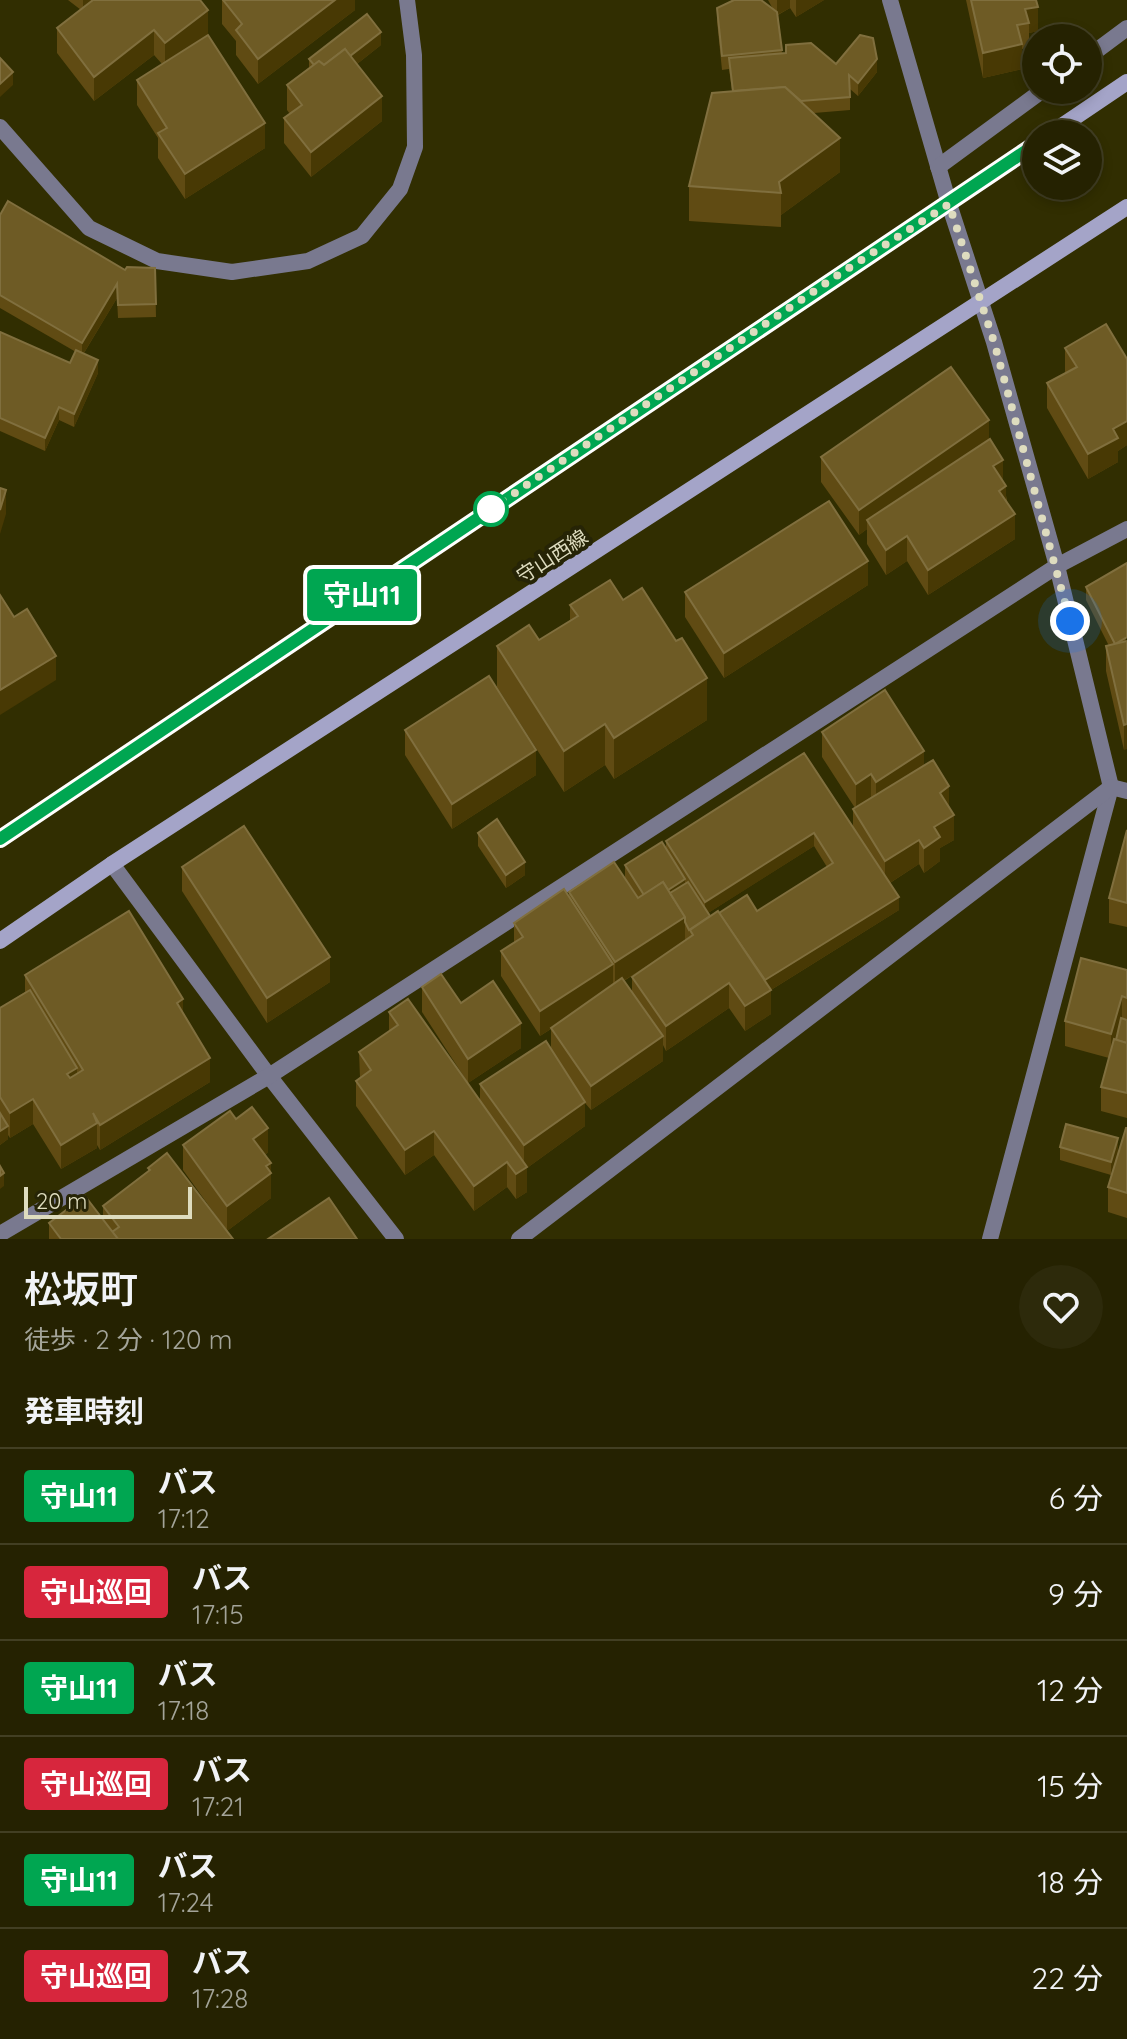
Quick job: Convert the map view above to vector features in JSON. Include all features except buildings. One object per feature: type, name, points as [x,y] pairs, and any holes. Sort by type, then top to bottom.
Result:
[{"type":"main road","points":[[1071,120],[1127,82]]},
{"type":"main road","points":[[0,839],[1022,154]]},
{"type":"main road","name":"守山西線","points":[[0,941],[112,864],[1127,207]]},
{"type":"street","points":[[0,127],[89,228],[157,261],[232,272],[308,261],[362,236],[400,189],[415,147],[414,55],[407,0]]},
{"type":"street","points":[[890,0],[949,204],[982,301],[1119,789],[990,1239]]},
{"type":"street","points":[[1102,47],[1127,28]]},
{"type":"street","points":[[938,167],[1024,104]]},
{"type":"street","points":[[0,1234],[269,1076],[1057,566],[1127,529]]},
{"type":"street","points":[[519,1239],[1119,789]]},
{"type":"street","points":[[112,864],[269,1076],[396,1239]]},
{"type":"bus line","name":"守山11","points":[[0,839],[1022,154]]},
{"type":"route","points":[[491,509],[844,271],[949,204],[994,342],[1070,621]]}]
